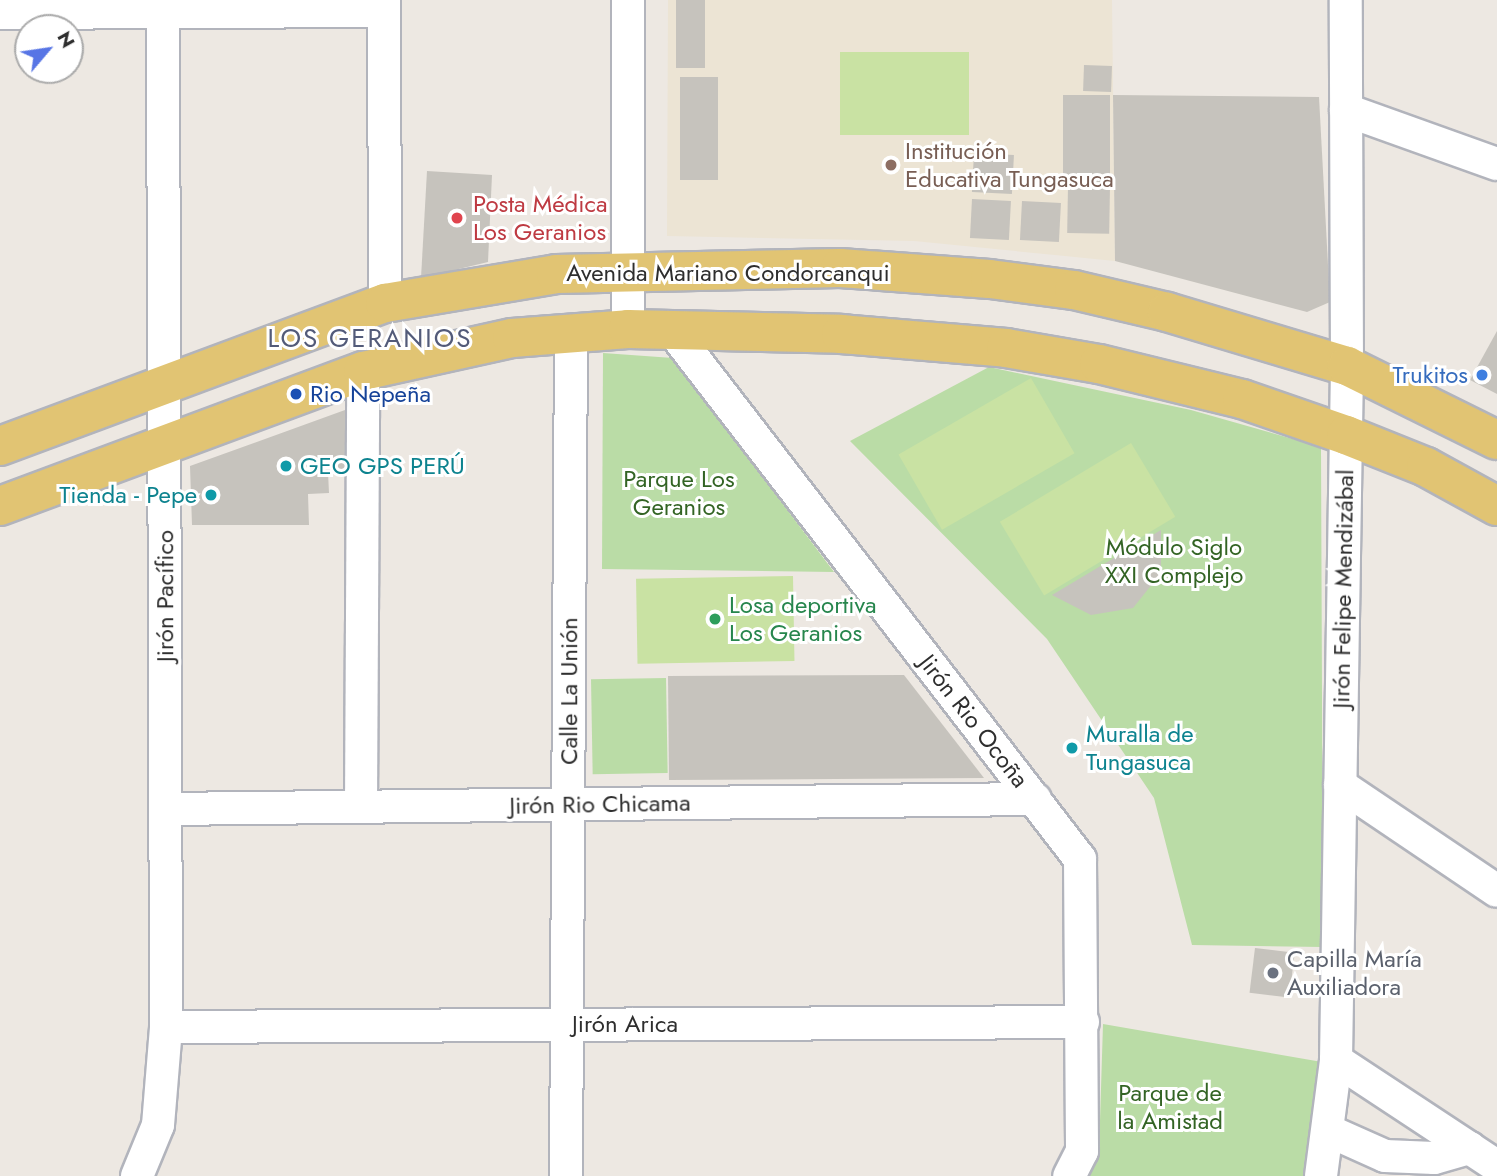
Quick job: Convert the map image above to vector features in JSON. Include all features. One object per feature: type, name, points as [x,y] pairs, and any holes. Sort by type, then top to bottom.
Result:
[{"type":"main road","name":"Avenida Mariano Condorcanqui","points":[[0,446],[385,303],[487,282],[628,269],[840,268],[1002,280],[1167,312],[1347,366],[1497,440]]},
{"type":"main road","points":[[0,506],[164,443],[363,372],[512,338],[628,330],[672,330],[841,334],[1006,348],[1099,364],[1242,399],[1346,435],[1426,467],[1497,506]]},
{"type":"street","points":[[628,0],[628,330]]},
{"type":"street","name":"Jirón Felipe Mendizábal","points":[[1321,1176],[1329,1131],[1336,1060],[1347,366],[1346,0]]},
{"type":"street","points":[[0,13],[163,12],[384,5],[385,303]]},
{"type":"street","name":"Jirón Pacífico","points":[[137,1176],[158,1125],[166,1027],[163,12]]},
{"type":"street","points":[[1346,110],[1497,164]]},
{"type":"street","name":"Jirón Rio Ocoña","points":[[672,330],[1080,859],[1082,1151],[1069,1176]]},
{"type":"street","name":"Calle La Unión","points":[[566,1176],[571,333]]},
{"type":"street","points":[[360,807],[363,372]]},
{"type":"street","points":[[1340,785],[1497,891]]},
{"type":"street","name":"Jirón Rio Chicama","points":[[166,809],[1034,799]]},
{"type":"street","name":"Jirón Arica","points":[[166,1027],[1083,1022]]},
{"type":"street","points":[[1336,1060],[1497,1166]]},
{"type":"street","points":[[1329,1131],[1385,1156],[1434,1158],[1470,1148]]},
{"type":"shaded area","name":"Institución Educativa Tungasuca","points":[[668,0],[1112,0],[1115,261],[914,241],[667,236]]},
{"type":"green space","points":[[840,52],[969,52],[969,135],[840,135]]},
{"type":"green space","name":"Parque Los Geranios","points":[[603,353],[673,358],[834,572],[602,569]]},
{"type":"green space","name":"Módulo Siglo XXI Complejo","points":[[989,367],[1191,410],[1321,447],[1323,947],[1192,945],[1154,798],[1047,639],[850,441]]},
{"type":"green space","points":[[1031,378],[1074,453],[942,530],[898,454]]},
{"type":"green space","points":[[1131,443],[1175,517],[1044,596],[1000,522]]},
{"type":"green space","name":"Losa deportiva Los Geranios","points":[[793,576],[794,661],[638,664],[636,579]]},
{"type":"green space","points":[[666,678],[668,773],[593,774],[591,679]]},
{"type":"green space","name":"Parque de la Amistad","points":[[1103,1024],[1322,1062],[1307,1149],[1312,1176],[1083,1176],[1099,1153]]},
{"type":"building","points":[[676,0],[705,0],[705,68],[676,68]]},
{"type":"building","points":[[1084,65],[1112,66],[1111,92],[1083,91]]},
{"type":"building","points":[[680,77],[718,77],[718,180],[680,180]]},
{"type":"building","points":[[1063,95],[1110,95],[1110,182],[1063,182]]},
{"type":"building","points":[[1113,95],[1319,97],[1330,302],[1307,312],[1115,261]]},
{"type":"building","points":[[974,153],[1014,155],[1012,194],[972,192]]},
{"type":"building","name":"Posta Médica Los Geranios","points":[[427,171],[492,175],[488,262],[421,278]]},
{"type":"building","points":[[1068,186],[1110,187],[1109,234],[1067,233]]},
{"type":"building","points":[[972,199],[1011,201],[1009,240],[970,238]]},
{"type":"building","points":[[1022,201],[1061,203],[1059,242],[1020,240]]},
{"type":"building","points":[[1497,331],[1497,394],[1470,380]]},
{"type":"building","points":[[345,410],[347,471],[328,472],[329,493],[308,494],[309,525],[192,525],[190,466]]},
{"type":"building","points":[[1161,530],[1161,573],[1133,608],[1091,615],[1052,595]]},
{"type":"building","points":[[904,675],[984,778],[669,780],[668,676]]},
{"type":"building","name":"Capilla María Auxiliadora","points":[[1255,948],[1295,953],[1289,998],[1250,993]]},
{"type":"place","name":"Institución Educativa Tungasuca","points":[[891,165]]},
{"type":"place","name":"Posta Médica Los Geranios","points":[[457,218]]},
{"type":"place","name":"Trukitos","points":[[1482,375]]},
{"type":"place","name":"Rio Nepeña","points":[[296,394]]},
{"type":"place","name":"GEO GPS PERÚ","points":[[286,466]]},
{"type":"place","name":"Tienda - Pepe","points":[[211,495]]},
{"type":"place","name":"Losa deportiva Los Geranios","points":[[715,619]]},
{"type":"place","name":"Muralla de Tungasuca","points":[[1072,748]]},
{"type":"place","name":"Capilla María Auxiliadora","points":[[1273,973]]},
{"type":"district","name":"LOS GERANIOS","points":[[370,339]]}]
